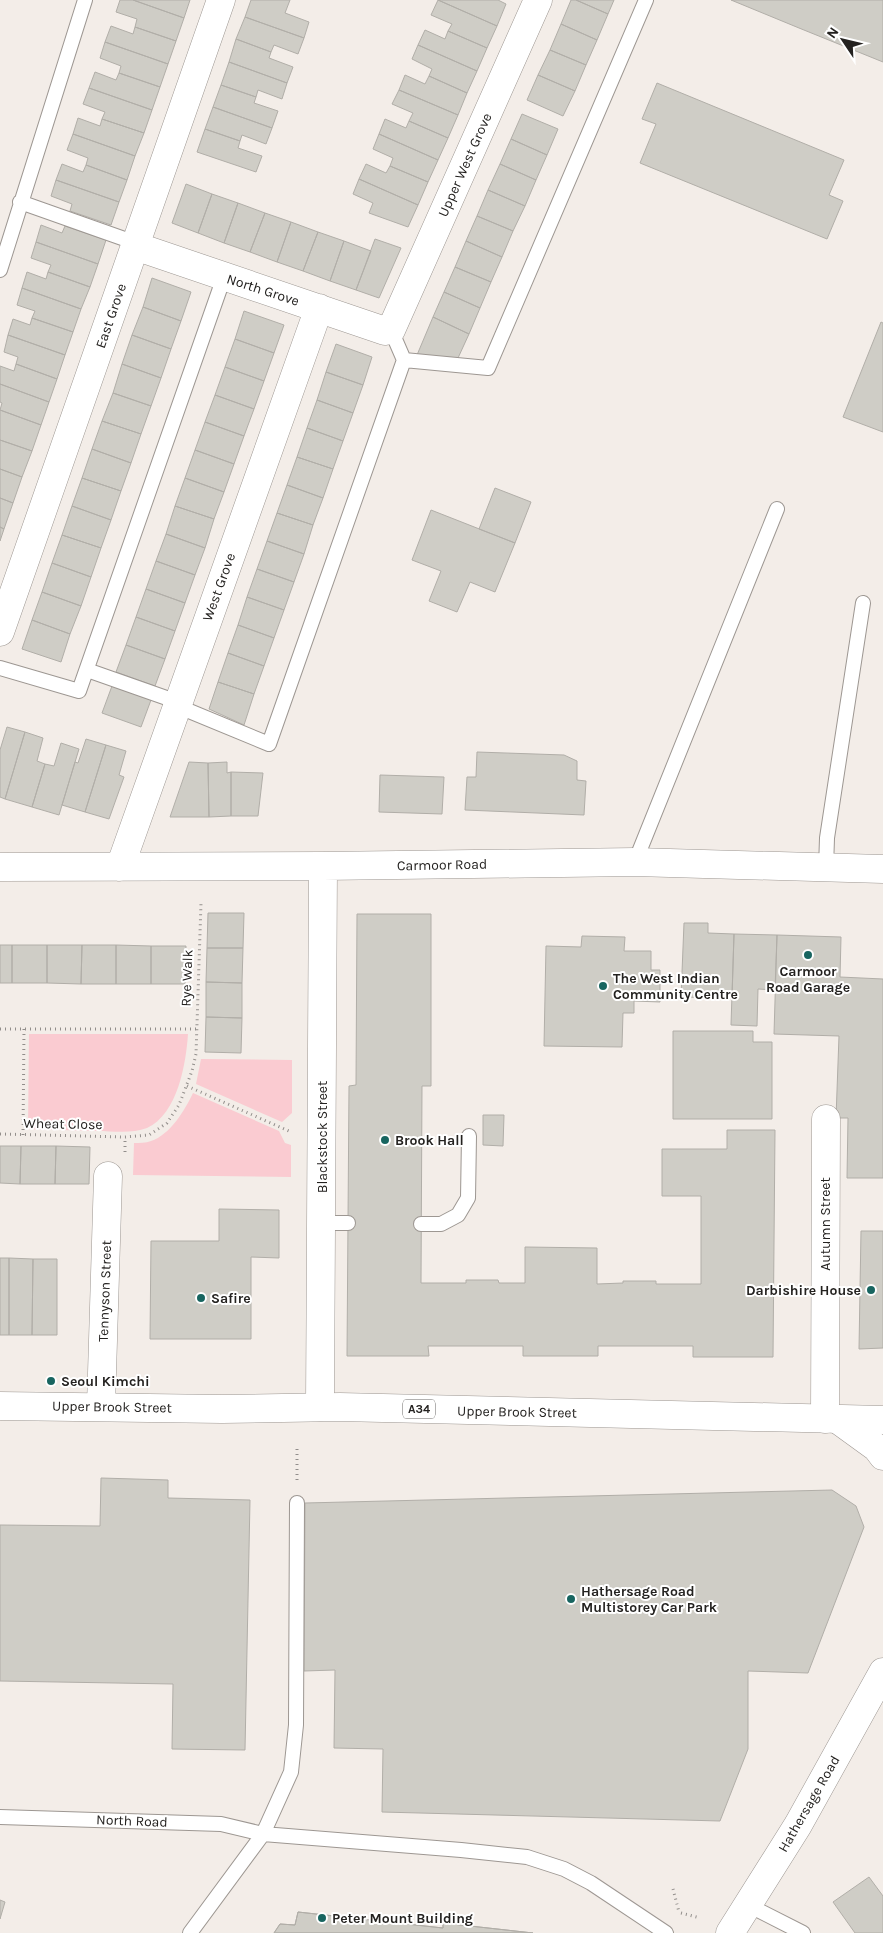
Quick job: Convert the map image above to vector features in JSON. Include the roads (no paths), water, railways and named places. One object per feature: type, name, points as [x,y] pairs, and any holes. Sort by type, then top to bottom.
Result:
[{"type":"main road","name":"East Grove","points":[[1,625],[222,0]]},
{"type":"main road","name":"Upper West Grove","points":[[392,330],[538,0]]},
{"type":"main road","name":"North Grove","points":[[136,244],[224,277],[385,331],[392,330]]},
{"type":"main road","name":"West Grove","points":[[120,867],[318,308]]},
{"type":"main road","name":"Carmoor Road","points":[[0,867],[323,866],[635,862],[883,869]]},
{"type":"main road","name":"Blackstock Street","points":[[320,1407],[323,866]]},
{"type":"main road","name":"Autumn Street","points":[[826,1119],[831,1419]]},
{"type":"main road","name":"Tennyson Street","points":[[102,1406],[108,1176]]},
{"type":"main road","name":"Upper Brook Street","points":[[0,1406],[222,1409],[320,1407],[883,1420]]},
{"type":"main road","points":[[831,1419],[877,1448],[883,1456]]},
{"type":"main road","name":"Hathersage Road","points":[[730,1933],[798,1825],[883,1672]]},
{"type":"lane","points":[[0,270],[85,0]]},
{"type":"lane","points":[[404,360],[488,368],[646,0]]},
{"type":"lane","points":[[20,202],[136,244]]},
{"type":"lane","points":[[0,668],[79,691],[224,277]]},
{"type":"lane","points":[[87,670],[178,704],[269,744],[404,360],[392,330]]},
{"type":"lane","points":[[635,862],[777,509]]},
{"type":"lane","points":[[826,868],[827,838],[863,603]]},
{"type":"lane","points":[[421,1224],[441,1224],[458,1215],[468,1198],[469,1136]]},
{"type":"lane","points":[[321,1223],[348,1223]]},
{"type":"lane","points":[[190,1933],[263,1834],[291,1772],[296,1725],[297,1503]]},
{"type":"lane","name":"North Road","points":[[0,1817],[221,1824],[263,1834],[527,1857],[564,1868],[666,1933]]},
{"type":"lane","points":[[748,1905],[803,1933]]},
{"type":"place","name":"Carmoor Road Garage","points":[[808,955]]},
{"type":"place","name":"The West Indian Community Centre","points":[[603,986]]},
{"type":"place","name":"Brook Hall","points":[[385,1140]]},
{"type":"place","name":"Darbishire House","points":[[871,1290]]},
{"type":"place","name":"Safire","points":[[201,1298]]},
{"type":"place","name":"Seoul Kimchi","points":[[51,1381]]},
{"type":"place","name":"Hathersage Road Multistorey Car Park","points":[[571,1599]]},
{"type":"place","name":"Peter Mount Building","points":[[322,1918]]}]
